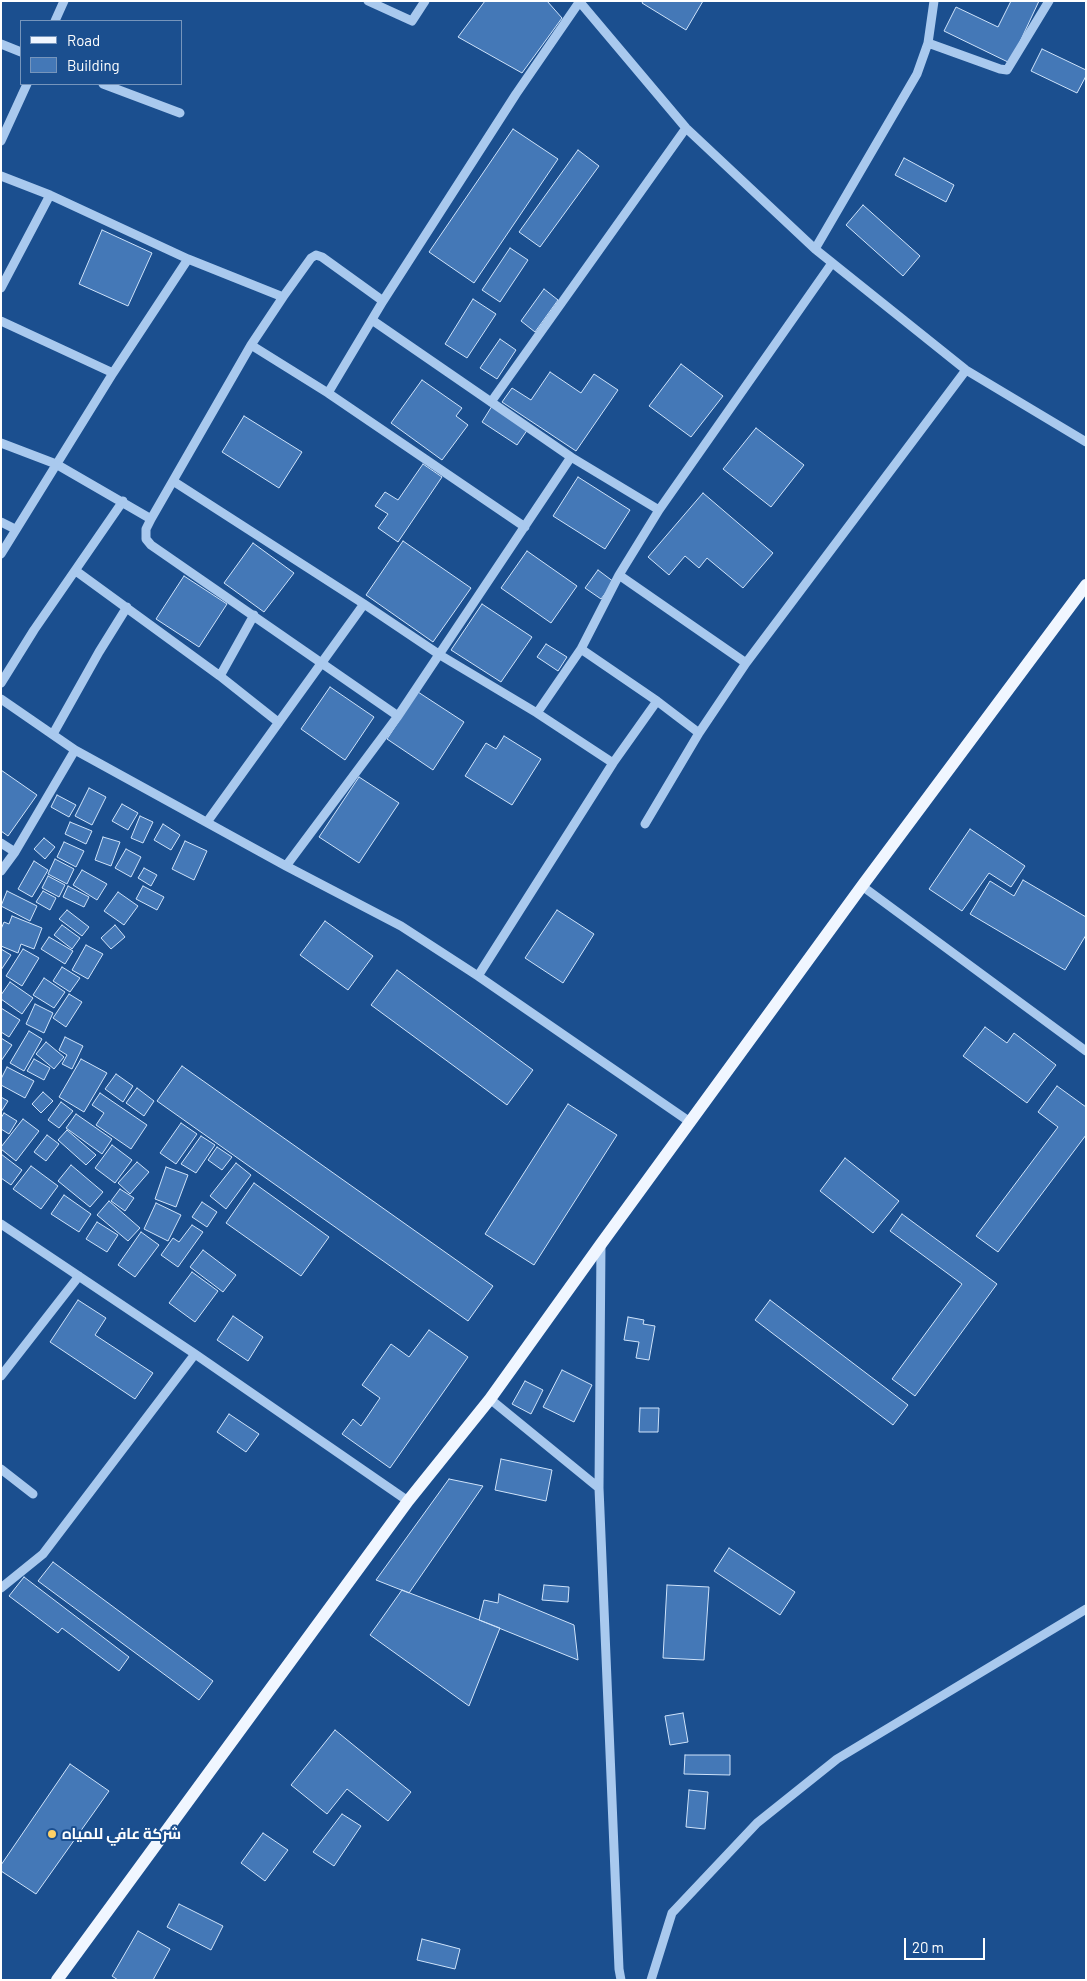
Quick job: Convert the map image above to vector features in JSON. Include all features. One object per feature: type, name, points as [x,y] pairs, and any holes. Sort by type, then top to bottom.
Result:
[{"type":"main road","points":[[57,1980],[408,1501],[490,1399],[862,886],[1086,584]]},
{"type":"street","points":[[55,20],[64,1]]},
{"type":"street","points":[[368,1],[412,22],[425,1]]},
{"type":"street","points":[[815,249],[917,74],[928,43],[934,1]]},
{"type":"street","points":[[928,43],[1007,70],[1049,1]]},
{"type":"street","points":[[328,393],[383,301],[516,94],[580,2],[686,128],[815,249],[966,370],[1086,442]]},
{"type":"street","points":[[1,44],[20,52]]},
{"type":"street","points":[[1,141],[27,85]]},
{"type":"street","points":[[106,85],[180,113]]},
{"type":"street","points":[[491,402],[686,128]]},
{"type":"street","points":[[1,176],[50,196],[188,259],[283,297]]},
{"type":"street","points":[[1,288],[50,196]]},
{"type":"street","points":[[383,301],[322,257],[316,255],[311,258],[251,345],[146,528],[146,539],[151,545],[398,716]]},
{"type":"street","points":[[1,554],[113,373],[188,259]]},
{"type":"street","points":[[537,713],[581,650],[619,575],[659,510],[832,263]]},
{"type":"street","points":[[372,320],[571,457],[659,510]]},
{"type":"street","points":[[1,322],[113,373]]},
{"type":"street","points":[[251,345],[328,393],[525,527]]},
{"type":"street","points":[[645,824],[699,733],[746,663],[966,370]]},
{"type":"street","points":[[1,443],[56,464],[123,501],[151,519]]},
{"type":"street","points":[[286,866],[398,716],[571,457]]},
{"type":"street","points":[[173,481],[440,654],[537,713],[613,763]]},
{"type":"street","points":[[1,683],[34,630],[123,501]]},
{"type":"street","points":[[1,522],[16,529]]},
{"type":"street","points":[[76,571],[220,676],[278,722]]},
{"type":"street","points":[[619,575],[746,663]]},
{"type":"street","points":[[207,822],[364,604]]},
{"type":"street","points":[[53,734],[99,652],[127,607]]},
{"type":"street","points":[[220,676],[254,615]]},
{"type":"street","points":[[581,650],[657,701],[699,733]]},
{"type":"street","points":[[1,699],[75,750],[286,866],[401,926],[478,976],[690,1122]]},
{"type":"street","points":[[478,976],[613,763],[657,701]]},
{"type":"street","points":[[1,872],[15,852],[75,750]]},
{"type":"street","points":[[1,844],[15,852]]},
{"type":"street","points":[[862,886],[1086,1051]]},
{"type":"street","points":[[1,1224],[195,1354],[408,1501]]},
{"type":"street","points":[[601,1244],[599,1488],[618,1950],[621,1980]]},
{"type":"street","points":[[1,1376],[79,1276]]},
{"type":"street","points":[[1,1588],[43,1554],[195,1354]]},
{"type":"street","points":[[490,1399],[599,1488]]},
{"type":"street","points":[[1,1469],[32,1494]]},
{"type":"street","points":[[651,1980],[672,1913],[757,1823],[837,1759],[1086,1609]]},
{"type":"building","points":[[485,1],[547,1],[562,18],[522,73],[458,37]]},
{"type":"building","points":[[643,1],[703,1],[686,30],[642,3]]},
{"type":"building","points":[[1011,1],[1039,1],[1010,63],[944,31],[956,7],[998,27]]},
{"type":"building","points":[[1042,49],[1086,70],[1086,76],[1077,93],[1031,71]]},
{"type":"building","points":[[513,129],[558,159],[474,283],[429,252]]},
{"type":"building","points":[[578,150],[599,166],[540,247],[519,232]]},
{"type":"building","points":[[904,158],[954,185],[946,202],[895,175]]},
{"type":"building","points":[[863,205],[920,256],[903,276],[846,225]]},
{"type":"building","points":[[102,230],[152,253],[128,306],[79,284]]},
{"type":"building","points":[[510,248],[528,260],[500,302],[482,290]]},
{"type":"building","points":[[544,289],[558,300],[535,332],[521,321]]},
{"type":"building","points":[[473,299],[496,314],[467,358],[445,344]]},
{"type":"building","points":[[500,339],[516,350],[497,379],[480,368]]},
{"type":"building","points":[[681,364],[723,396],[691,437],[649,406]]},
{"type":"building","points":[[550,372],[581,393],[594,374],[618,390],[576,451],[502,402],[512,388],[531,400]]},
{"type":"building","points":[[422,380],[462,408],[456,416],[468,425],[442,460],[391,423]]},
{"type":"building","points":[[492,406],[528,429],[517,445],[482,422]]},
{"type":"building","points":[[244,416],[302,452],[279,488],[222,452]]},
{"type":"building","points":[[756,428],[804,465],[771,507],[723,469]]},
{"type":"building","points":[[423,464],[442,477],[398,542],[378,528],[388,514],[375,506],[385,492],[398,500]]},
{"type":"building","points":[[578,477],[630,510],[605,549],[553,516]]},
{"type":"building","points":[[703,493],[773,553],[743,588],[707,558],[699,568],[685,556],[669,575],[648,557]]},
{"type":"building","points":[[403,541],[471,588],[433,642],[366,595]]},
{"type":"building","points":[[253,543],[294,573],[264,612],[224,583]]},
{"type":"building","points":[[527,551],[577,586],[551,623],[501,588]]},
{"type":"building","points":[[598,570],[614,582],[601,599],[585,588]]},
{"type":"building","points":[[184,576],[227,604],[199,647],[156,619]]},
{"type":"building","points":[[482,604],[532,637],[501,682],[451,650]]},
{"type":"building","points":[[546,644],[567,657],[558,671],[537,657]]},
{"type":"building","points":[[330,687],[374,717],[345,760],[301,729]]},
{"type":"building","points":[[418,692],[464,722],[433,770],[387,739]]},
{"type":"building","points":[[504,736],[541,759],[512,805],[465,776],[486,743],[496,749]]},
{"type":"building","points":[[1,770],[37,795],[8,836],[1,831]]},
{"type":"building","points":[[359,777],[399,803],[359,863],[319,837]]},
{"type":"building","points":[[89,788],[106,797],[92,825],[75,816]]},
{"type":"building","points":[[57,795],[76,805],[69,817],[51,807]]},
{"type":"building","points":[[122,804],[138,813],[128,830],[112,821]]},
{"type":"building","points":[[140,816],[153,822],[143,843],[131,838]]},
{"type":"building","points":[[70,822],[92,831],[86,844],[65,834]]},
{"type":"building","points":[[163,824],[180,835],[171,850],[154,840]]},
{"type":"building","points":[[970,829],[1025,866],[1011,887],[989,873],[962,911],[929,889]]},
{"type":"building","points":[[103,837],[120,842],[111,866],[95,860]]},
{"type":"building","points":[[44,838],[55,847],[45,859],[34,849]]},
{"type":"building","points":[[185,841],[207,851],[194,880],[172,869]]},
{"type":"building","points":[[64,842],[84,851],[76,867],[57,857]]},
{"type":"building","points":[[126,849],[141,857],[131,877],[115,868]]},
{"type":"building","points":[[55,859],[74,869],[67,884],[48,874]]},
{"type":"building","points":[[34,861],[48,870],[32,897],[18,889]]},
{"type":"building","points":[[144,868],[157,875],[151,886],[138,878]]},
{"type":"building","points":[[82,870],[107,884],[97,900],[73,885]]},
{"type":"building","points":[[48,876],[65,885],[59,897],[42,888]]},
{"type":"building","points":[[1023,880],[1086,917],[1086,935],[1065,970],[970,914],[990,881],[1014,896]]},
{"type":"building","points":[[68,886],[89,897],[84,907],[63,897]]},
{"type":"building","points":[[143,886],[164,897],[157,910],[136,899]]},
{"type":"building","points":[[7,891],[37,906],[30,921],[1,906]]},
{"type":"building","points":[[43,891],[56,898],[50,910],[36,902]]},
{"type":"building","points":[[118,892],[138,906],[124,925],[104,911]]},
{"type":"building","points":[[67,910],[89,927],[82,936],[59,919]]},
{"type":"building","points":[[557,910],[594,934],[563,983],[525,958]]},
{"type":"building","points":[[12,916],[42,928],[34,949],[21,944],[18,953],[1,946],[1,929],[4,922],[9,924]]},
{"type":"building","points":[[325,921],[373,956],[348,990],[300,955]]},
{"type":"building","points":[[62,925],[80,938],[72,949],[54,935]]},
{"type":"building","points":[[115,925],[125,937],[111,949],[101,938]]},
{"type":"building","points":[[49,937],[73,951],[65,964],[41,949]]},
{"type":"building","points":[[86,945],[103,954],[88,979],[72,970]]},
{"type":"building","points":[[1,949],[11,955],[1,970]]},
{"type":"building","points":[[23,949],[39,958],[22,986],[6,976]]},
{"type":"building","points":[[62,967],[80,978],[70,992],[53,981]]},
{"type":"building","points":[[397,970],[533,1070],[507,1105],[371,1005]]},
{"type":"building","points":[[44,978],[65,992],[54,1008],[33,995]]},
{"type":"building","points":[[10,982],[33,998],[22,1014],[1,999],[1,995]]},
{"type":"building","points":[[69,994],[82,1002],[66,1027],[53,1018]]},
{"type":"building","points":[[35,1004],[53,1013],[44,1033],[26,1024]]},
{"type":"building","points":[[1,1008],[20,1020],[9,1037],[1,1032]]},
{"type":"building","points":[[985,1027],[1007,1043],[1014,1033],[1056,1065],[1027,1103],[963,1056]]},
{"type":"building","points":[[29,1031],[42,1039],[24,1071],[10,1063]]},
{"type":"building","points":[[65,1037],[83,1046],[72,1069],[62,1064],[67,1055],[59,1050]]},
{"type":"building","points":[[1,1038],[12,1045],[1,1061]]},
{"type":"building","points":[[46,1042],[64,1057],[54,1069],[36,1054]]},
{"type":"building","points":[[34,1059],[50,1068],[44,1080],[27,1071]]},
{"type":"building","points":[[81,1059],[107,1073],[84,1112],[59,1097]]},
{"type":"building","points":[[182,1066],[493,1286],[468,1321],[157,1101]]},
{"type":"building","points":[[7,1067],[34,1081],[25,1098],[1,1085],[1,1079]]},
{"type":"building","points":[[116,1074],[133,1086],[123,1102],[105,1089]]},
{"type":"building","points":[[1057,1086],[1086,1107],[1086,1135],[998,1252],[976,1236],[1058,1127],[1038,1112]]},
{"type":"building","points":[[137,1088],[154,1101],[144,1116],[126,1103]]},
{"type":"building","points":[[43,1092],[53,1101],[41,1113],[32,1104]]},
{"type":"building","points":[[100,1093],[147,1125],[131,1149],[96,1125],[104,1113],[92,1105]]},
{"type":"building","points":[[1,1097],[8,1101],[1,1112]]},
{"type":"building","points":[[61,1102],[73,1111],[59,1128],[48,1120]]},
{"type":"building","points":[[568,1104],[617,1135],[534,1265],[485,1234]]},
{"type":"building","points":[[4,1113],[17,1121],[9,1134],[1,1129],[1,1118]]},
{"type":"building","points":[[76,1114],[112,1139],[102,1154],[66,1128]]},
{"type":"building","points":[[23,1119],[39,1131],[16,1161],[1,1147]]},
{"type":"building","points":[[181,1123],[197,1134],[176,1164],[160,1153]]},
{"type":"building","points":[[67,1130],[96,1155],[86,1165],[58,1140]]},
{"type":"building","points":[[47,1135],[59,1144],[46,1161],[34,1152]]},
{"type":"building","points":[[201,1136],[215,1145],[196,1173],[181,1164]]},
{"type":"building","points":[[112,1145],[132,1160],[115,1183],[95,1168]]},
{"type":"building","points":[[217,1147],[232,1157],[222,1170],[208,1160]]},
{"type":"building","points":[[1,1154],[22,1170],[11,1185],[1,1178]]},
{"type":"building","points":[[845,1158],[899,1201],[873,1233],[820,1191]]},
{"type":"building","points":[[137,1162],[149,1172],[130,1194],[118,1183]]},
{"type":"building","points":[[236,1163],[251,1175],[226,1209],[210,1196]]},
{"type":"building","points":[[71,1165],[103,1192],[90,1207],[58,1181]]},
{"type":"building","points":[[31,1166],[58,1186],[41,1209],[13,1189]]},
{"type":"building","points":[[166,1167],[188,1175],[176,1207],[155,1199]]},
{"type":"building","points":[[254,1183],[329,1237],[301,1276],[226,1223]]},
{"type":"building","points":[[120,1189],[134,1198],[125,1211],[111,1201]]},
{"type":"building","points":[[64,1195],[91,1214],[79,1232],[51,1214]]},
{"type":"building","points":[[109,1201],[140,1228],[128,1241],[97,1215]]},
{"type":"building","points":[[202,1202],[217,1212],[207,1227],[192,1217]]},
{"type":"building","points":[[156,1203],[181,1215],[168,1241],[144,1229]]},
{"type":"building","points":[[902,1214],[997,1284],[915,1396],[892,1379],[962,1284],[890,1231]]},
{"type":"building","points":[[97,1222],[118,1235],[107,1252],[86,1239]]},
{"type":"building","points":[[192,1225],[203,1232],[178,1267],[161,1255],[173,1238],[179,1242]]},
{"type":"building","points":[[141,1232],[159,1245],[135,1277],[118,1265]]},
{"type":"building","points":[[203,1250],[236,1275],[223,1292],[190,1267]]},
{"type":"building","points":[[192,1272],[218,1291],[195,1322],[169,1303]]},
{"type":"building","points":[[78,1300],[106,1318],[95,1335],[153,1373],[135,1399],[50,1342]]},
{"type":"building","points":[[770,1300],[908,1405],[893,1425],[755,1320]]},
{"type":"building","points":[[233,1316],[263,1337],[248,1361],[217,1340]]},
{"type":"building","points":[[628,1317],[644,1320],[643,1324],[655,1326],[649,1360],[636,1358],[639,1342],[624,1340]]},
{"type":"building","points":[[429,1330],[468,1357],[390,1468],[342,1434],[353,1419],[361,1426],[380,1398],[362,1385],[391,1344],[409,1357]]},
{"type":"building","points":[[562,1370],[592,1385],[574,1422],[543,1407]]},
{"type":"building","points":[[525,1381],[543,1390],[531,1414],[512,1404]]},
{"type":"building","points":[[640,1408],[659,1408],[658,1432],[639,1432]]},
{"type":"building","points":[[229,1414],[259,1434],[246,1452],[217,1432]]},
{"type":"building","points":[[501,1459],[552,1470],[546,1501],[495,1490]]},
{"type":"building","points":[[449,1479],[483,1486],[409,1593],[376,1580]]},
{"type":"building","points":[[729,1548],[795,1592],[780,1615],[714,1571]]},
{"type":"building","points":[[53,1562],[213,1681],[199,1700],[38,1581]]},
{"type":"building","points":[[24,1577],[129,1657],[119,1671],[62,1628],[58,1633],[9,1596]]},
{"type":"building","points":[[544,1585],[569,1587],[568,1602],[542,1600]]},
{"type":"building","points":[[667,1585],[709,1587],[704,1660],[663,1658]]},
{"type":"building","points":[[402,1590],[500,1628],[469,1706],[370,1635]]},
{"type":"building","points":[[499,1594],[574,1625],[578,1660],[479,1620],[484,1600],[498,1603]]},
{"type":"building","points":[[683,1713],[688,1742],[670,1745],[665,1716]]},
{"type":"building","points":[[335,1730],[411,1792],[388,1821],[347,1789],[327,1814],[291,1785]]},
{"type":"building","points":[[685,1755],[730,1755],[730,1775],[684,1774]]},
{"type":"building","points":[[70,1764],[109,1791],[36,1894],[1,1871],[1,1865]]},
{"type":"building","points":[[689,1790],[708,1792],[705,1829],[686,1827]]},
{"type":"building","points":[[342,1814],[361,1826],[334,1866],[313,1852]]},
{"type":"building","points":[[263,1833],[288,1850],[265,1881],[241,1863]]},
{"type":"building","points":[[179,1904],[223,1926],[211,1950],[167,1927]]},
{"type":"building","points":[[138,1931],[170,1949],[153,1980],[118,1980],[112,1976]]},
{"type":"building","points":[[422,1939],[460,1949],[455,1969],[417,1960]]},
{"type":"place","name":"شركة عافي للمياه","points":[[52,1834]]}]
